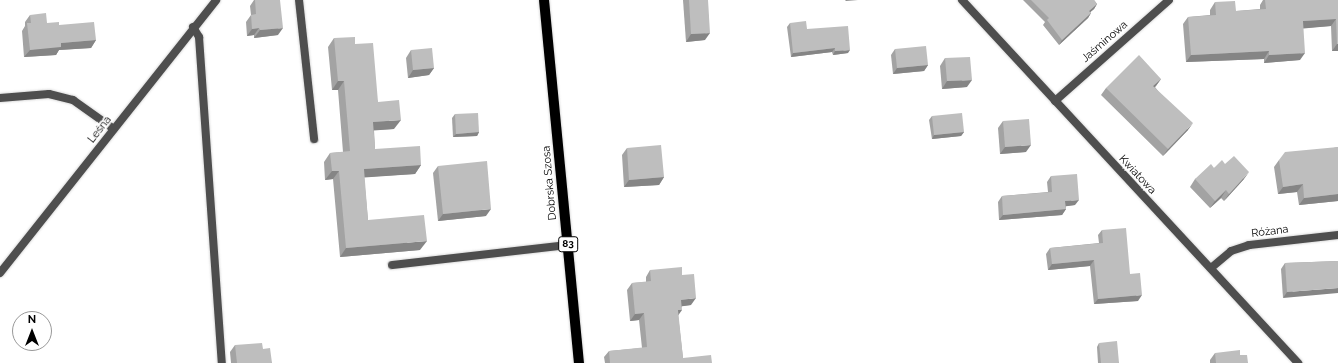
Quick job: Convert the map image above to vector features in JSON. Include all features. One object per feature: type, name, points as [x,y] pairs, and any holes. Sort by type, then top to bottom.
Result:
[{"type":"main road","name":"Dobrska Szosa","points":[[544,0],[579,363]]},
{"type":"street","name":"Leśna","points":[[0,273],[193,27],[216,0]]},
{"type":"street","points":[[299,0],[314,139]]},
{"type":"street","name":"Kwiatowa","points":[[962,0],[1298,363]]},
{"type":"street","name":"Jaśminowa","points":[[1054,101],[1169,0]]},
{"type":"street","points":[[193,27],[199,37],[222,363]]},
{"type":"street","points":[[0,98],[49,94],[74,100],[114,129]]},
{"type":"street","name":"Różana","points":[[1211,268],[1231,251],[1249,245],[1338,235]]},
{"type":"street","points":[[392,265],[568,245]]},
{"type":"building","points":[[255,0],[280,0],[283,28],[260,30],[259,28],[252,29],[251,15],[256,14]]},
{"type":"building","points":[[689,0],[708,0],[710,33],[691,34]]},
{"type":"building","points":[[1031,0],[1094,0],[1097,4],[1089,11],[1091,13],[1062,40],[1047,20],[1049,18]]},
{"type":"building","points":[[1265,0],[1338,0],[1338,44],[1336,19],[1303,21],[1305,53],[1269,55],[1269,51],[1191,55],[1188,17],[1216,15],[1215,2],[1235,1],[1236,11],[1266,9]]},
{"type":"building","points":[[46,13],[47,23],[59,22],[59,25],[94,22],[96,40],[61,43],[61,47],[30,50],[27,23],[31,23],[30,15]]},
{"type":"building","points":[[806,21],[807,29],[848,26],[850,50],[835,51],[835,48],[793,53],[790,23]]},
{"type":"building","points":[[355,37],[355,44],[373,43],[378,102],[399,100],[401,120],[373,122],[375,149],[420,146],[421,165],[364,169],[368,220],[424,215],[427,241],[346,248],[339,171],[332,171],[330,153],[350,151],[344,81],[338,81],[334,38]]},
{"type":"building","points":[[926,46],[928,65],[897,68],[895,49]]},
{"type":"building","points":[[432,48],[434,68],[413,70],[411,50]]},
{"type":"building","points":[[1139,55],[1161,79],[1153,86],[1193,123],[1168,149],[1106,88]]},
{"type":"building","points":[[970,57],[972,80],[947,81],[945,58]]},
{"type":"building","points":[[478,113],[479,132],[456,134],[455,114]]},
{"type":"building","points":[[962,113],[964,132],[934,135],[932,116]]},
{"type":"building","points":[[1029,119],[1031,145],[1005,147],[1003,121]]},
{"type":"building","points":[[661,145],[664,177],[629,180],[627,148]]},
{"type":"building","points":[[1338,147],[1338,194],[1304,198],[1303,184],[1283,187],[1279,160],[1285,152]]},
{"type":"building","points":[[1234,156],[1249,172],[1229,194],[1226,190],[1215,201],[1195,179],[1211,164],[1214,168],[1222,160],[1225,164]]},
{"type":"building","points":[[487,161],[491,209],[443,214],[438,166]]},
{"type":"building","points":[[1077,174],[1079,200],[1065,201],[1066,209],[1003,215],[1002,196],[1052,192],[1051,176]]},
{"type":"building","points":[[1126,228],[1130,274],[1140,273],[1142,295],[1098,299],[1094,260],[1052,264],[1050,248],[1103,243],[1102,230]]},
{"type":"building","points":[[1338,261],[1338,288],[1287,292],[1285,263]]},
{"type":"building","points":[[682,267],[682,275],[694,274],[696,298],[681,300],[682,310],[678,310],[683,358],[711,355],[712,363],[610,363],[609,351],[647,347],[644,313],[635,314],[632,283],[651,281],[650,270]]},
{"type":"building","points":[[1117,341],[1119,363],[1101,363],[1099,343]]},
{"type":"building","points":[[262,343],[263,349],[270,348],[272,363],[237,363],[235,345]]},
{"type":"building","points":[[1240,350],[1240,355],[1247,355],[1248,363],[1216,363],[1215,353]]}]
